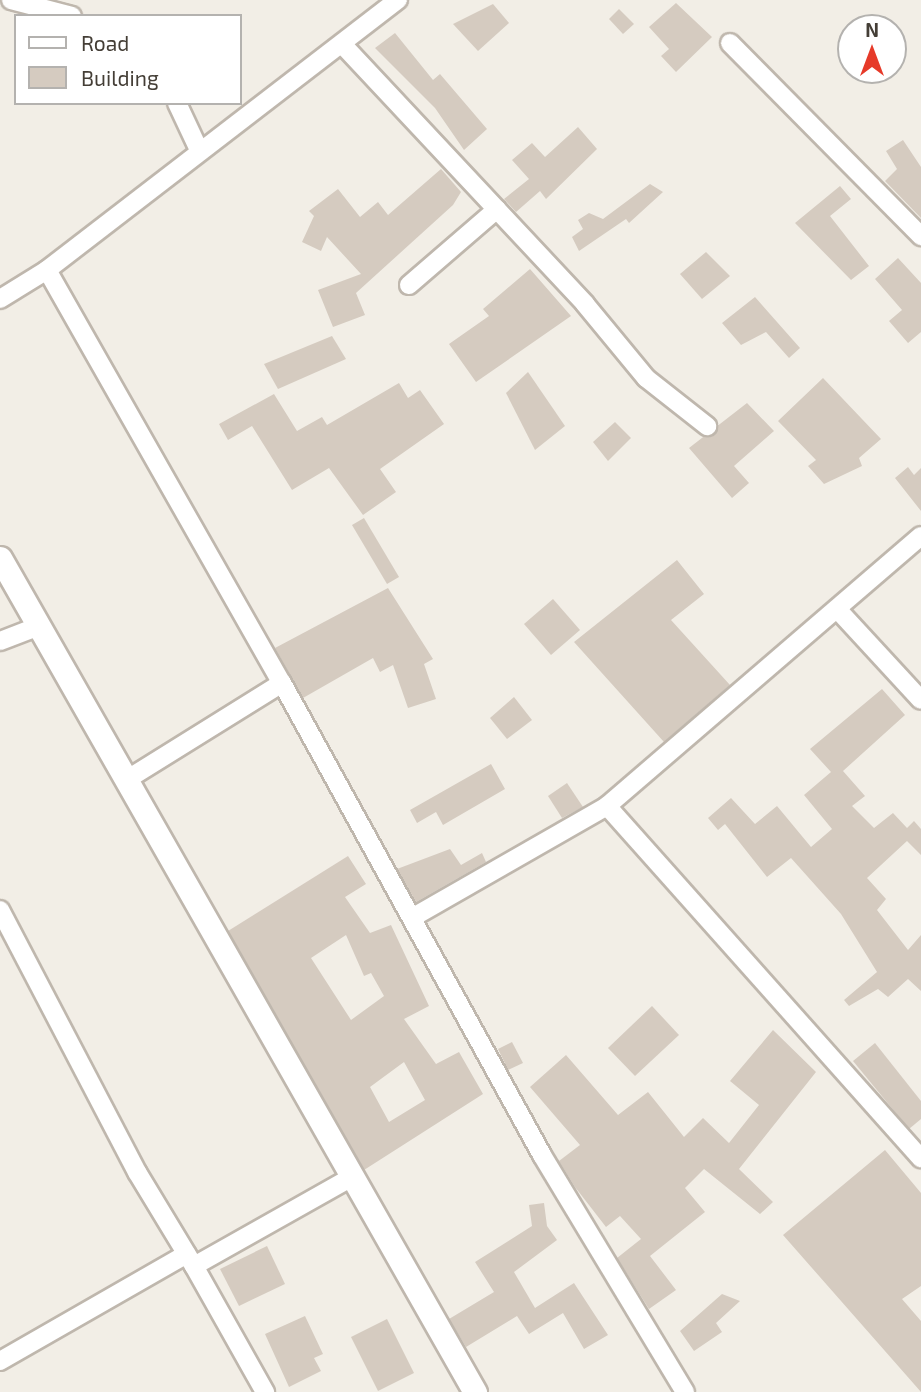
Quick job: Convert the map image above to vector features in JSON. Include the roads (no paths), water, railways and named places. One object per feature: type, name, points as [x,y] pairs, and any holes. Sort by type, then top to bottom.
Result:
[{"type":"street","points":[[11,0],[64,14]]},
{"type":"street","points":[[0,299],[47,270],[199,150],[398,0]]},
{"type":"street","points":[[730,43],[921,236]]},
{"type":"street","points":[[342,44],[497,209],[646,379],[706,426]]},
{"type":"street","points":[[178,105],[199,150]]},
{"type":"street","points":[[409,285],[497,209]]},
{"type":"street","points":[[47,270],[415,916],[549,1167],[685,1392]]},
{"type":"street","points":[[415,916],[607,806],[921,536]]},
{"type":"street","points":[[0,558],[128,779],[350,1178],[475,1392]]},
{"type":"street","points":[[838,610],[921,700]]},
{"type":"street","points":[[0,641],[39,626]]},
{"type":"street","points":[[128,779],[282,683]]},
{"type":"street","points":[[607,806],[921,1160]]},
{"type":"street","points":[[0,911],[265,1392]]},
{"type":"street","points":[[0,1361],[350,1178]]}]
